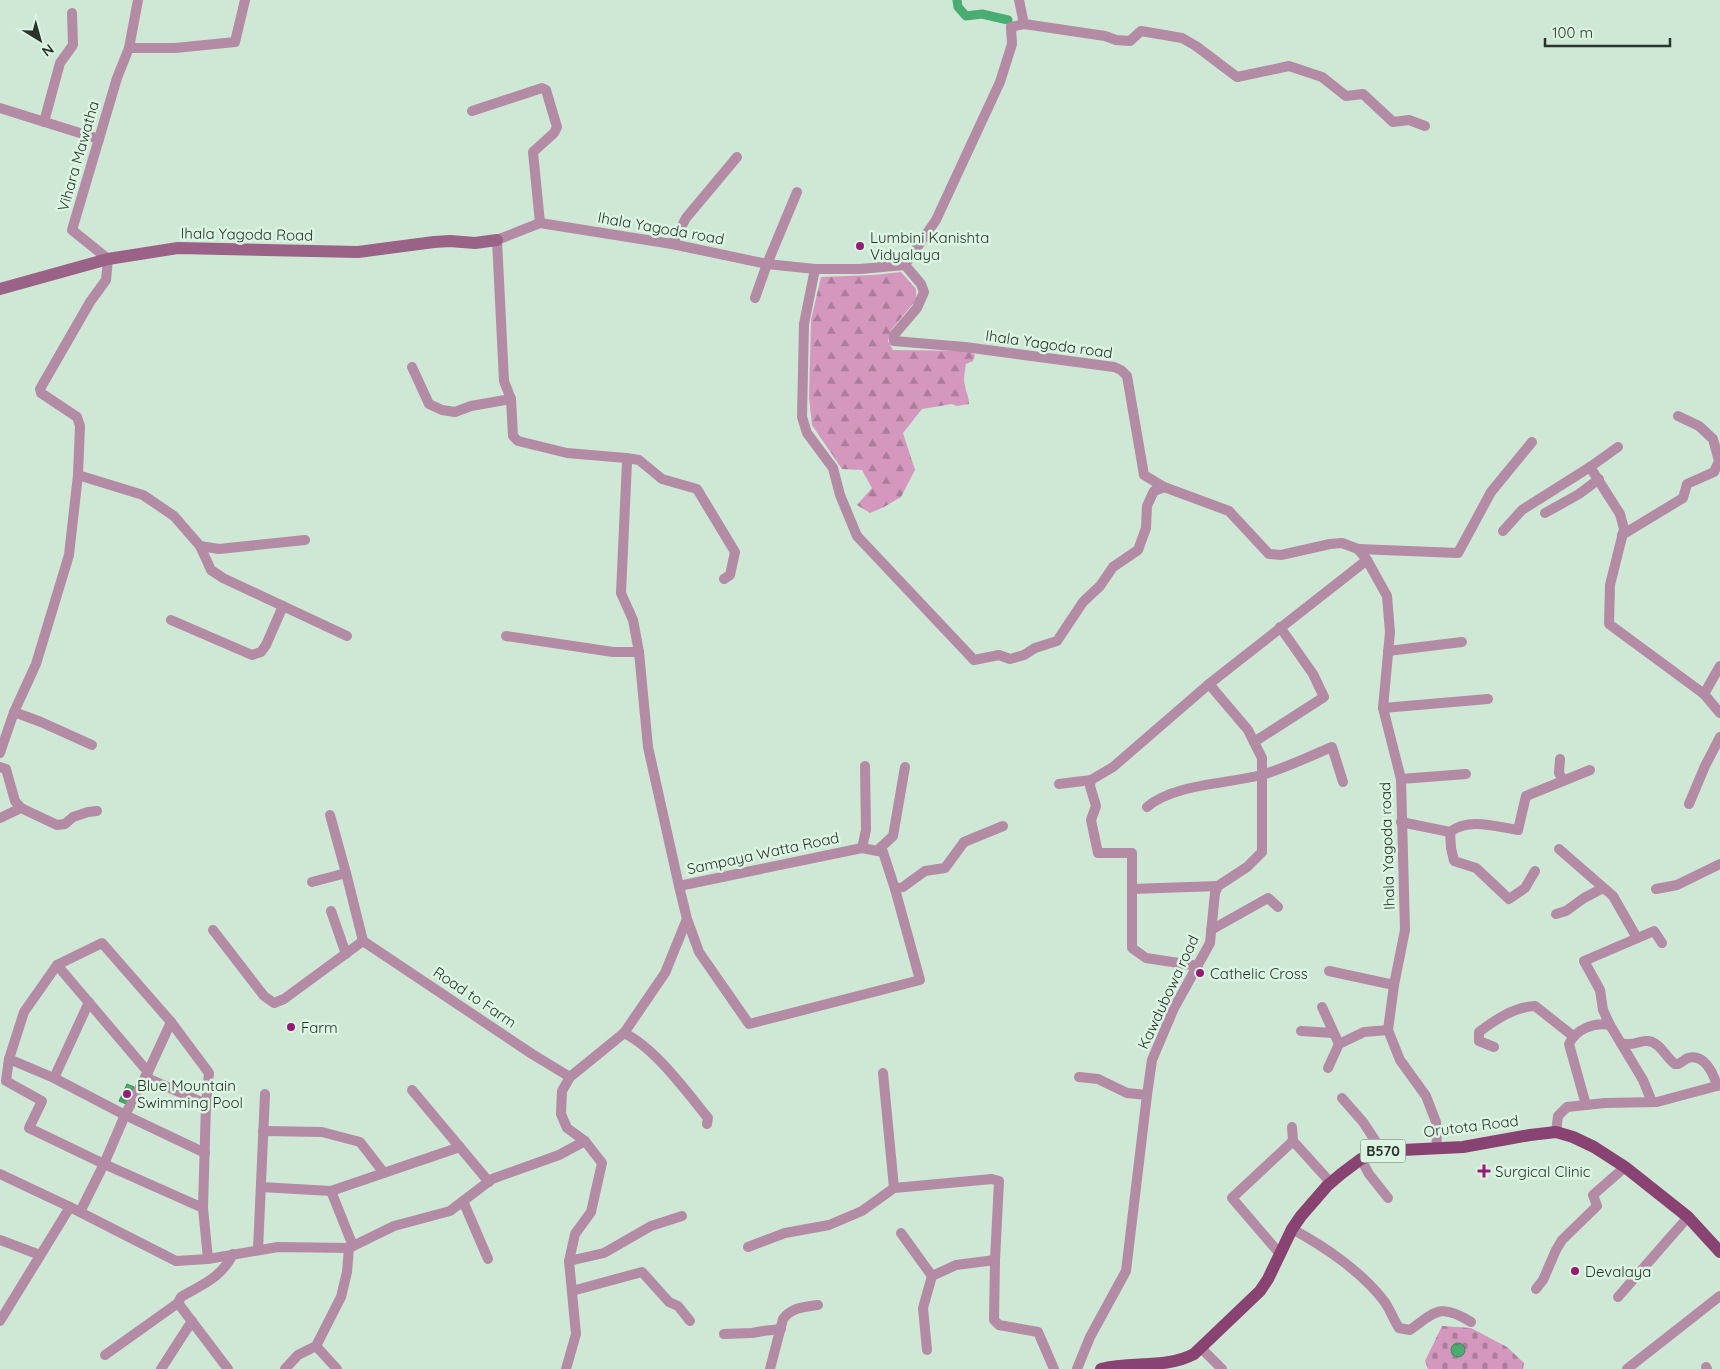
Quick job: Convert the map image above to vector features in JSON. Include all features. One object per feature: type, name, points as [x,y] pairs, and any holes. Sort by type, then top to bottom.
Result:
[{"type":"main road","name":"Orutota Road","points":[[1101,1369],[1170,1363],[1183,1360],[1194,1354],[1260,1291],[1268,1279],[1292,1229],[1316,1198],[1331,1183],[1361,1159],[1382,1151],[1463,1147],[1556,1132],[1573,1137],[1594,1147],[1624,1167],[1688,1217],[1720,1252]]},
{"type":"street","name":"Vihara Mawatha","points":[[108,259],[72,230],[116,78],[129,48],[138,0]]},
{"type":"street","points":[[129,48],[175,48],[235,42],[245,0]]},
{"type":"street","points":[[1019,0],[1024,24]]},
{"type":"street","points":[[44,122],[60,63],[73,45],[72,13]]},
{"type":"street","points":[[904,265],[936,220],[1000,82],[1012,44],[1011,27],[1024,24],[1130,41],[1141,31],[1182,38],[1196,46],[1237,77],[1289,66],[1322,77],[1346,96],[1363,94],[1393,122],[1409,120],[1425,126]]},
{"type":"street","points":[[472,111],[542,88],[546,90],[557,127],[554,133],[532,152],[540,222],[497,240],[504,381],[511,399],[513,436],[518,441],[567,453],[639,460],[662,479],[697,489],[735,552],[730,575],[724,579]]},
{"type":"street","points":[[0,108],[99,139]]},
{"type":"street","points":[[672,244],[686,218],[737,157]]},
{"type":"street","points":[[755,298],[797,192]]},
{"type":"street","name":"Ihala Yagoda road","points":[[540,222],[672,244],[767,264],[815,269],[860,269],[904,265],[921,284],[924,292],[917,308],[894,335],[894,341],[966,347],[1114,367],[1121,370],[1127,376],[1132,397],[1144,475],[1164,487],[1229,511],[1269,554],[1281,555],[1342,543],[1358,549],[1367,560],[1387,596],[1390,632],[1383,708],[1401,779],[1405,930],[1394,984],[1388,1030],[1400,1060],[1426,1096],[1436,1122],[1437,1148]]},
{"type":"street","name":"Ihala Yagoda Road","points":[[0,288],[108,259],[178,248],[358,252],[434,242],[475,243],[497,240]]},
{"type":"street","points":[[0,753],[14,712],[36,664],[69,555],[78,475],[80,426],[77,417],[41,393],[40,389],[90,302],[106,280],[108,259]]},
{"type":"street","points":[[815,269],[804,324],[802,418],[807,433],[833,468],[840,495],[857,536],[974,660],[999,655],[1010,659],[1024,655],[1035,648],[1057,640],[1083,602],[1100,586],[1113,567],[1138,550],[1146,528],[1147,506],[1154,491],[1164,487]]},
{"type":"street","points":[[412,368],[429,404],[442,410],[455,412],[471,406],[511,399]]},
{"type":"street","points":[[1622,535],[1683,498],[1688,484],[1714,472],[1719,461],[1712,439],[1699,426],[1678,416]]},
{"type":"street","points":[[1358,549],[1458,553],[1491,492],[1532,442]]},
{"type":"street","points":[[1503,531],[1522,510],[1618,447]]},
{"type":"street","points":[[626,458],[621,593],[634,620],[648,746],[679,886]]},
{"type":"street","points":[[1590,467],[1620,514],[1624,530],[1610,585],[1609,624],[1704,694],[1720,713]]},
{"type":"street","points":[[78,475],[143,495],[174,516],[200,546],[211,570],[222,578],[347,636]]},
{"type":"street","points":[[1545,513],[1579,494],[1599,479]]},
{"type":"street","points":[[200,546],[218,549],[305,540]]},
{"type":"street","points":[[1058,784],[1091,780],[1113,767],[1209,684],[1367,560]]},
{"type":"street","points":[[171,620],[252,655],[261,652],[266,645],[283,606]]},
{"type":"street","points":[[1254,742],[1324,697],[1313,674],[1280,627]]},
{"type":"street","points":[[506,636],[613,652],[639,652]]},
{"type":"street","points":[[1388,651],[1462,642]]},
{"type":"street","points":[[1704,694],[1720,666]]},
{"type":"street","points":[[1132,889],[1218,886],[1247,866],[1262,852],[1262,758],[1248,730],[1209,684]]},
{"type":"street","points":[[1383,708],[1488,699]]},
{"type":"street","points":[[14,712],[92,745]]},
{"type":"street","points":[[1689,804],[1720,737]]},
{"type":"street","points":[[1147,806],[1158,798],[1183,790],[1262,775],[1332,746],[1343,782]]},
{"type":"street","points":[[1560,759],[1559,773],[1564,780]]},
{"type":"street","points":[[862,848],[866,830],[865,766]]},
{"type":"street","points":[[0,767],[6,769],[15,801],[20,808],[57,825],[65,824],[73,817],[88,812],[97,812]]},
{"type":"street","points":[[905,767],[893,836],[878,850],[883,852],[895,889],[903,887],[925,872],[945,868],[964,842],[1003,826]]},
{"type":"street","points":[[1450,832],[1457,826],[1469,823],[1518,830],[1526,796],[1590,770]]},
{"type":"street","points":[[1401,779],[1466,774]]},
{"type":"street","points":[[1091,780],[1090,786],[1096,806],[1091,820],[1098,853],[1132,853],[1132,948],[1146,958],[1198,966]]},
{"type":"street","points":[[0,818],[20,808]]},
{"type":"street","points":[[213,930],[264,996],[274,1003],[284,1000],[363,940],[330,815]]},
{"type":"street","points":[[1401,822],[1450,832]]},
{"type":"street","points":[[1450,832],[1454,861],[1476,868],[1509,899],[1524,888],[1535,871]]},
{"type":"street","name":"Sampaya Watta Road","points":[[878,850],[862,848],[679,886],[687,919],[699,952],[749,1024],[920,980],[895,889]]},
{"type":"street","points":[[1559,848],[1613,896],[1637,938]]},
{"type":"street","points":[[1656,889],[1677,885],[1720,864]]},
{"type":"street","points":[[312,882],[346,873]]},
{"type":"street","name":"Kawdubowa road","points":[[1077,1369],[1090,1337],[1126,1271],[1152,1060],[1174,1008],[1210,943],[1215,892],[1218,886]]},
{"type":"street","points":[[1556,914],[1566,911],[1584,898],[1603,888]]},
{"type":"street","points":[[1211,930],[1268,898],[1278,907]]},
{"type":"street","points":[[331,911],[346,954]]},
{"type":"street","points":[[566,1369],[576,1334],[569,1261],[576,1234],[591,1212],[602,1163],[585,1141],[567,1128],[561,1114],[562,1091],[570,1077],[624,1033],[665,973],[687,919]]},
{"type":"street","points":[[1652,1102],[1643,1080],[1610,1026],[1603,1010],[1600,990],[1584,961],[1654,931],[1662,944]]},
{"type":"street","name":"Road to Farm","points":[[363,940],[570,1077]]},
{"type":"street","points":[[203,1208],[29,1128],[42,1101],[6,1081],[9,1059],[24,1012],[57,965],[102,942],[171,1022],[209,1073],[206,1104],[203,1208],[208,1259]]},
{"type":"street","points":[[57,965],[147,1074],[206,1104]]},
{"type":"street","points":[[1329,971],[1394,984]]},
{"type":"street","points":[[54,1078],[89,1002]]},
{"type":"street","points":[[1494,1047],[1479,1041],[1479,1032],[1500,1017],[1526,1007],[1534,1006],[1573,1036]]},
{"type":"street","points":[[1322,1007],[1339,1044]]},
{"type":"street","points":[[80,1212],[171,1022]]},
{"type":"street","points":[[1586,1105],[1569,1044],[1573,1036],[1585,1028],[1602,1024],[1610,1026]]},
{"type":"street","points":[[1328,1068],[1339,1044],[1364,1032],[1388,1030]]},
{"type":"street","points":[[1301,1031],[1333,1033]]},
{"type":"street","points":[[624,1033],[636,1039],[679,1082],[708,1118],[707,1124]]},
{"type":"street","points":[[1556,1132],[1558,1116],[1572,1106],[1652,1102],[1719,1085],[1712,1070],[1695,1058],[1688,1058],[1676,1064],[1653,1043],[1647,1041],[1628,1045],[1621,1043]]},
{"type":"street","points":[[9,1059],[54,1078],[125,1115],[205,1153]]},
{"type":"street","points":[[883,1073],[894,1188]]},
{"type":"street","points":[[1079,1077],[1098,1079],[1127,1093],[1147,1095]]},
{"type":"street","points":[[412,1090],[489,1182]]},
{"type":"street","points":[[258,1250],[265,1094]]},
{"type":"street","points":[[1342,1098],[1363,1122],[1382,1151]]},
{"type":"street","points":[[1292,1127],[1293,1141],[1331,1183]]},
{"type":"street","points":[[263,1131],[322,1132],[360,1142],[384,1173]]},
{"type":"street","points":[[0,1174],[176,1261],[208,1259],[278,1247],[351,1247],[394,1226],[450,1211],[489,1182],[559,1155],[585,1141]]},
{"type":"street","points":[[1280,1254],[1232,1198],[1293,1141]]},
{"type":"street","points":[[260,1187],[331,1191],[460,1147]]},
{"type":"street","points":[[1361,1159],[1368,1174],[1388,1198]]},
{"type":"street","points":[[1536,1289],[1543,1280],[1562,1240],[1597,1206],[1593,1195],[1624,1167]]},
{"type":"street","points":[[748,1247],[785,1233],[829,1225],[862,1211],[894,1188],[999,1181],[994,1320],[999,1325],[1038,1332],[1054,1369]]},
{"type":"street","points":[[285,1369],[298,1355],[316,1346],[341,1297],[351,1247],[331,1191]]},
{"type":"street","points":[[463,1201],[488,1259]]},
{"type":"street","points":[[0,1321],[70,1207]]},
{"type":"street","points":[[569,1261],[604,1253],[651,1226],[682,1216]]},
{"type":"street","points":[[1618,1298],[1688,1217]]},
{"type":"street","points":[[1292,1229],[1328,1252],[1371,1286],[1384,1301],[1399,1328],[1410,1330],[1434,1313],[1445,1310],[1460,1315],[1471,1322]]},
{"type":"street","points":[[901,1233],[932,1276]]},
{"type":"street","points":[[0,1240],[40,1255]]},
{"type":"street","points":[[105,1355],[178,1303],[181,1297],[220,1273],[227,1266],[233,1254]]},
{"type":"street","points":[[927,1350],[923,1308],[932,1276],[956,1265],[995,1260]]},
{"type":"street","points":[[572,1291],[642,1272],[669,1302],[678,1306],[690,1321]]},
{"type":"street","points":[[1627,1369],[1720,1296]]},
{"type":"street","points":[[178,1303],[228,1369]]},
{"type":"street","points":[[770,1369],[783,1319],[795,1309],[818,1305]]},
{"type":"street","points":[[161,1369],[192,1321]]},
{"type":"street","points":[[724,1334],[752,1334],[763,1330],[781,1329]]},
{"type":"street","points":[[316,1346],[337,1369]]},
{"type":"street","points":[[1201,1348],[1222,1369]]},
{"type":"green space","points":[[901,272],[916,289],[916,300],[891,330],[888,341],[893,350],[969,351],[975,355],[973,361],[966,364],[964,378],[969,404],[957,406],[952,404],[922,409],[903,433],[915,470],[901,497],[870,513],[857,505],[872,488],[862,470],[842,469],[812,425],[809,397],[811,320],[821,277]]},
{"type":"green space","points":[[1442,1326],[1471,1328],[1507,1347],[1524,1363],[1523,1369],[1428,1369],[1425,1361]]},
{"type":"water","name":"Blue Mountain Swimming Pool","points":[[127,1084],[134,1087],[126,1104],[119,1101]]},
{"type":"water","points":[[1455,1343],[1461,1343],[1465,1350],[1461,1357],[1455,1357],[1451,1353],[1451,1347]]},
{"type":"waterway","points":[[957,0],[958,7],[966,16],[982,14],[1008,20]]},
{"type":"place","name":"Lumbini Kanishta Vidyalaya","points":[[860,246]]},
{"type":"place","name":"Cathelic Cross","points":[[1200,973]]},
{"type":"place","name":"Farm","points":[[291,1027]]},
{"type":"place","name":"Blue Mountain Swimming Pool","points":[[127,1094]]},
{"type":"place","name":"Surgical Clinic","points":[[1484,1171]]},
{"type":"place","name":"Devalaya","points":[[1575,1271]]}]
